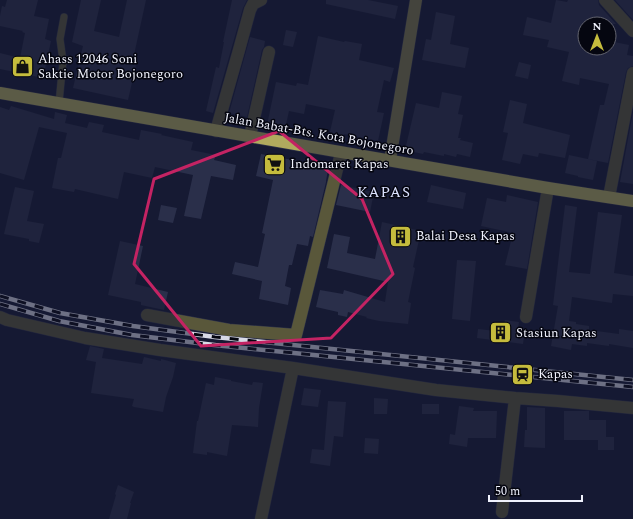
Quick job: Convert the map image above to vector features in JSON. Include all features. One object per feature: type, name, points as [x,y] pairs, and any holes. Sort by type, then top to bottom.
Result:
[{"type":"highway","name":"Jalan Babat-Bts. Kota Bojonegoro","points":[[0,93],[341,153],[633,201]]},
{"type":"street","points":[[216,131],[250,10],[253,4],[261,0]]},
{"type":"street","points":[[390,160],[416,0]]},
{"type":"street","points":[[605,0],[633,32]]},
{"type":"street","points":[[250,136],[269,52]]},
{"type":"street","points":[[609,197],[633,73]]},
{"type":"street","points":[[147,315],[229,330],[296,335],[317,245],[341,153]]},
{"type":"street","points":[[526,317],[548,188]]},
{"type":"street","points":[[0,317],[7,320],[85,338],[436,390],[633,408]]},
{"type":"street","points":[[261,519],[293,368]]},
{"type":"street","points":[[502,512],[515,398]]},
{"type":"lane","points":[[59,103],[63,61],[60,39],[64,17]]},
{"type":"highlighted area","points":[[279,131],[362,199],[393,274],[331,338],[201,346],[134,264],[154,179]]},
{"type":"building","points":[[7,0],[38,0],[34,16],[49,19],[45,39],[51,41],[43,78],[0,69],[0,53],[20,58],[25,33],[22,32],[23,31],[0,26],[2,6],[5,7]]},
{"type":"building","points":[[81,0],[101,0],[94,31],[119,37],[127,0],[146,0],[132,64],[136,65],[128,100],[73,88],[83,46],[72,42]]},
{"type":"building","points":[[232,0],[247,0],[243,8],[213,113],[206,111],[216,67],[219,68]]},
{"type":"building","points":[[326,0],[368,0],[398,6],[395,19],[326,4]]},
{"type":"building","points":[[556,0],[567,2],[568,0],[598,0],[599,5],[609,16],[577,16],[577,56],[617,56],[617,43],[629,45],[627,55],[633,56],[633,66],[628,68],[626,72],[608,163],[588,159],[600,105],[604,105],[609,84],[580,78],[579,85],[562,81],[569,52],[547,47],[549,40],[523,35],[527,17],[551,23]]},
{"type":"building","points":[[615,0],[633,0],[633,20]]},
{"type":"building","points":[[436,12],[455,16],[450,44],[469,48],[465,68],[422,60],[426,39],[431,40]]},
{"type":"building","points":[[286,30],[297,32],[293,47],[283,45]]},
{"type":"building","points":[[318,36],[344,42],[362,44],[359,60],[394,68],[390,82],[384,80],[377,112],[384,113],[378,141],[344,134],[343,139],[329,136],[335,110],[306,104],[304,114],[289,111],[285,129],[267,125],[276,82],[296,86],[297,83],[308,85]]},
{"type":"building","points":[[250,37],[265,41],[247,117],[229,113]]},
{"type":"building","points":[[519,62],[531,65],[528,79],[515,76]]},
{"type":"building","points":[[442,92],[462,96],[458,114],[463,115],[458,138],[461,138],[460,140],[473,143],[470,157],[457,154],[456,157],[424,152],[423,154],[405,150],[416,103],[439,108]]},
{"type":"building","points":[[510,100],[527,104],[523,123],[570,135],[565,158],[539,153],[538,157],[523,154],[520,164],[502,160],[508,133],[503,132]]},
{"type":"building","points":[[11,106],[54,119],[55,112],[67,115],[65,123],[87,128],[89,122],[104,125],[102,132],[139,140],[141,130],[193,142],[191,150],[216,155],[214,160],[236,165],[233,180],[211,176],[201,219],[184,216],[193,175],[155,167],[152,178],[124,172],[118,199],[75,189],[74,192],[52,188],[58,158],[61,158],[67,133],[39,127],[24,180],[0,173],[0,107],[9,110]]},
{"type":"building","points":[[633,112],[633,184],[620,182]]},
{"type":"building","points":[[261,154],[303,162],[302,164],[328,170],[313,237],[310,236],[308,246],[297,244],[292,265],[289,265],[285,286],[291,288],[288,305],[259,299],[262,281],[232,274],[235,262],[258,267],[265,234],[262,233],[273,180],[256,176]]},
{"type":"building","points":[[569,155],[597,161],[593,180],[565,173]]},
{"type":"building","points":[[341,185],[374,192],[370,212],[336,205]]},
{"type":"building","points":[[431,185],[466,193],[463,209],[427,202]]},
{"type":"building","points":[[15,187],[34,191],[27,221],[44,224],[39,243],[29,241],[29,239],[4,234]]},
{"type":"building","points":[[507,195],[538,202],[527,269],[505,265],[513,233],[481,226],[487,198],[506,202]]},
{"type":"building","points":[[161,205],[177,208],[173,223],[158,220]]},
{"type":"building","points":[[565,205],[577,207],[569,272],[590,274],[598,212],[622,215],[614,273],[633,276],[633,296],[613,294],[612,303],[572,297],[569,321],[576,322],[576,324],[589,326],[589,330],[619,334],[619,329],[633,331],[633,348],[609,344],[609,346],[587,343],[587,346],[572,344],[571,350],[551,346],[558,306],[553,305]]},
{"type":"building","points":[[382,222],[421,231],[413,267],[415,268],[408,302],[411,303],[408,324],[379,321],[348,312],[347,317],[338,315],[338,312],[316,307],[320,290],[343,294],[344,290],[385,302],[388,282],[327,268],[334,234],[350,237],[347,253],[375,259]]},
{"type":"building","points":[[120,241],[143,246],[135,284],[168,292],[164,310],[141,305],[141,302],[108,295]]},
{"type":"building","points":[[457,260],[476,261],[470,321],[452,319]]},
{"type":"building","name":"Stasiun Kapas","points":[[505,320],[519,322],[518,328],[525,328],[523,344],[477,338],[478,329],[496,331],[497,324],[504,325]]},
{"type":"building","points":[[90,346],[104,349],[102,358],[142,364],[144,357],[176,363],[163,412],[134,407],[132,406],[134,399],[91,393],[96,362],[86,360]]},
{"type":"building","points":[[215,377],[252,385],[253,382],[263,383],[258,427],[232,425],[227,456],[207,452],[207,455],[193,453],[197,421],[206,383],[214,385]]},
{"type":"building","points":[[304,388],[321,390],[318,407],[301,405]]},
{"type":"building","points":[[374,398],[388,399],[387,414],[374,414]]},
{"type":"building","points":[[328,401],[346,402],[343,437],[334,436],[330,466],[310,463],[312,449],[324,450]]},
{"type":"building","points":[[422,404],[439,404],[439,414],[422,414]]},
{"type":"building","points":[[459,406],[474,408],[473,411],[497,411],[496,438],[468,438],[467,447],[449,444],[450,434],[455,435]]},
{"type":"building","points":[[527,407],[545,408],[545,448],[524,447],[525,430],[527,430]]},
{"type":"building","points":[[564,411],[589,411],[589,420],[606,420],[606,437],[614,437],[614,450],[598,450],[598,440],[564,440]]},
{"type":"building","points":[[365,438],[379,439],[378,454],[364,453]]},
{"type":"building","points":[[118,485],[134,492],[127,519],[109,519],[116,495]]},
{"type":"railway","points":[[0,296],[60,313],[133,326],[215,337],[633,380]]},
{"type":"railway","points":[[0,304],[59,321],[132,335],[214,345],[633,387]]},
{"type":"place","name":"Ahass 12046 Soni Saktie Motor Bojonegoro","points":[[23,66]]},
{"type":"place","name":"Indomaret Kapas","points":[[274,164]]},
{"type":"place","name":"Balai Desa Kapas","points":[[400,236]]},
{"type":"place","name":"Stasiun Kapas","points":[[501,333]]},
{"type":"place","name":"Kapas","points":[[522,374]]},
{"type":"district","name":"KAPAS","points":[[384,192]]}]
